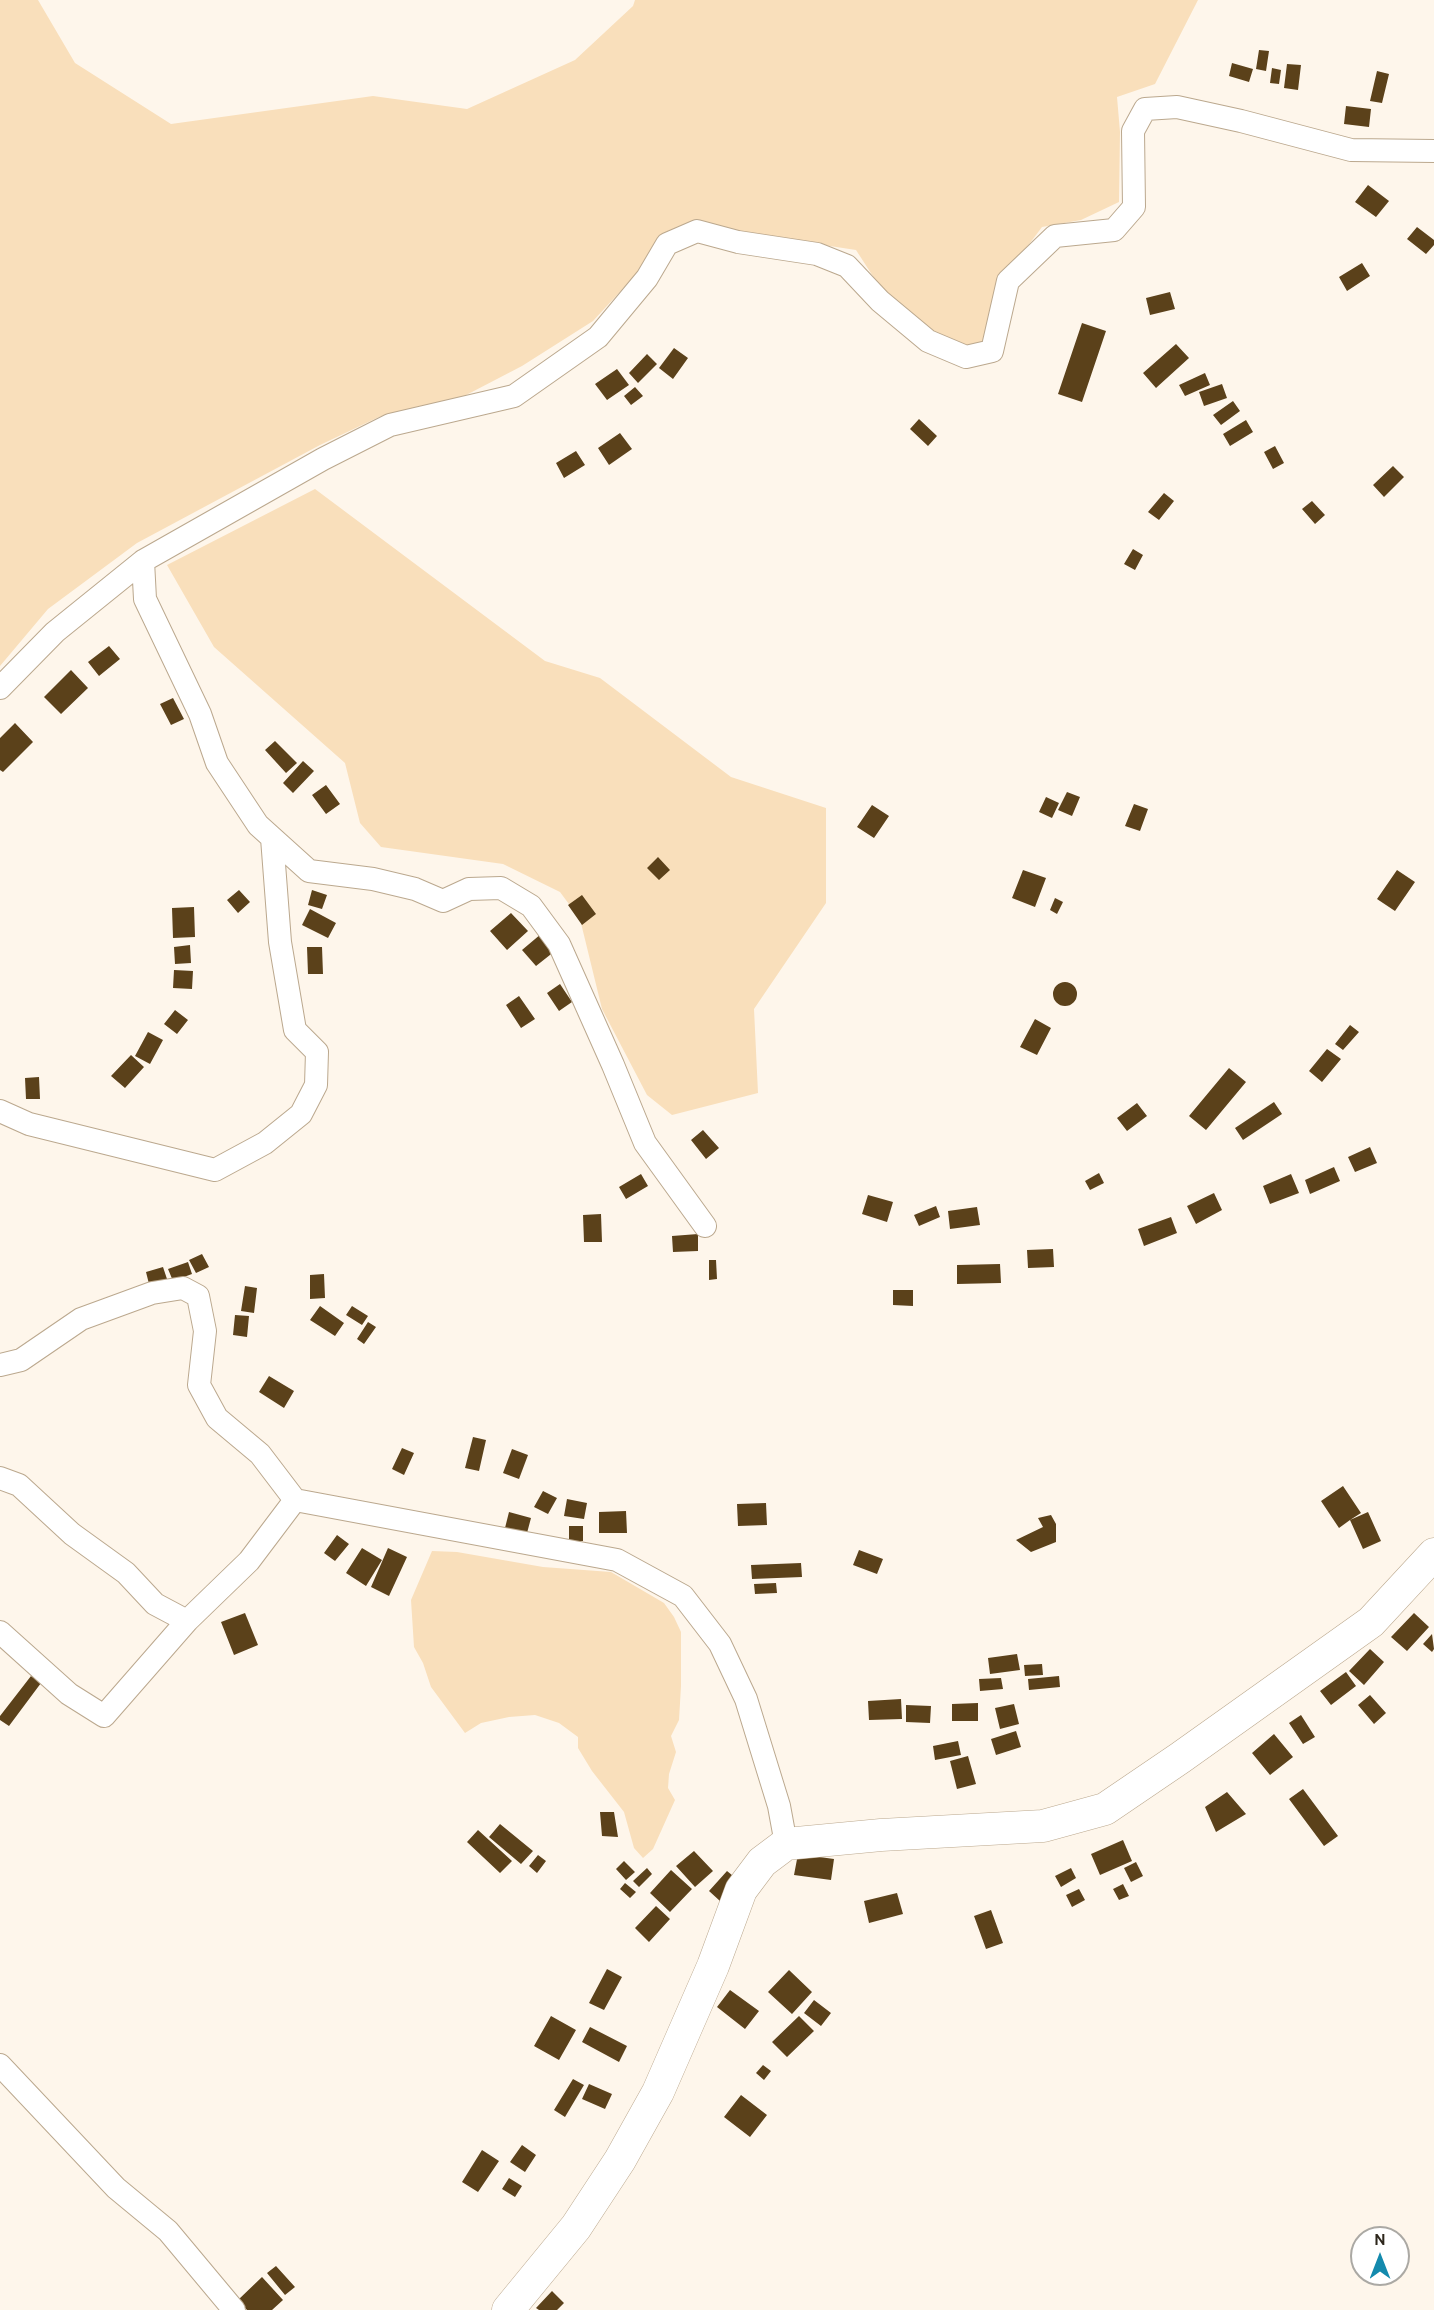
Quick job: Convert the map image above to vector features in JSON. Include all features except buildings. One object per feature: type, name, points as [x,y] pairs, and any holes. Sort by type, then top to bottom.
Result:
[{"type":"street","points":[[0,688],[55,632],[143,561],[323,459],[390,425],[514,396],[598,337],[647,278],[667,244],[697,231],[738,242],[817,254],[847,266],[880,302],[928,341],[966,357],[992,351],[1008,281],[1054,236],[1114,230],[1134,207],[1133,131],[1145,109],[1177,107],[1351,150],[1434,151]]},
{"type":"street","points":[[143,561],[145,599],[200,714],[217,763],[258,825],[309,871],[373,879],[415,889],[442,902],[469,889],[501,888],[531,906],[559,944],[645,1143],[705,1226]]},
{"type":"street","points":[[0,1111],[29,1124],[215,1170],[265,1143],[301,1114],[316,1085],[317,1052],[295,1030],[280,942],[272,838]]},
{"type":"street","points":[[0,1365],[21,1360],[81,1319],[152,1293],[183,1288],[198,1296],[205,1331],[199,1385],[217,1418],[260,1454],[295,1500],[617,1560],[683,1596],[720,1644],[746,1699],[779,1806],[786,1844]]},
{"type":"street","points":[[0,1478],[19,1485],[72,1534],[126,1573],[155,1604],[187,1622]]},
{"type":"street","points":[[0,1632],[69,1694],[105,1716],[187,1622],[249,1562],[295,1500]]},
{"type":"street","points":[[507,2310],[576,2227],[620,2160],[658,2092],[713,1966],[741,1890],[762,1862],[786,1844],[881,1835],[1043,1826],[1105,1809],[1371,1622],[1434,1554]]},
{"type":"street","points":[[0,2065],[116,2188],[168,2231],[234,2310]]},
{"type":"shaded area","points":[[0,0],[38,0],[75,63],[171,124],[373,96],[467,109],[575,60],[633,6],[635,0],[1198,0],[1155,84],[1117,97],[1120,132],[1119,202],[1081,220],[1042,227],[1003,279],[988,342],[965,350],[934,335],[887,298],[856,250],[745,233],[695,220],[665,236],[641,269],[593,321],[522,366],[447,405],[381,416],[320,445],[137,543],[48,609],[0,666]]},
{"type":"shaded area","points":[[315,489],[545,661],[600,678],[731,777],[826,808],[826,903],[754,1009],[758,1093],[672,1115],[647,1095],[602,1009],[580,919],[560,892],[503,864],[381,847],[360,823],[345,763],[214,647],[167,565]]},
{"type":"shaded area","points":[[432,1551],[457,1552],[543,1567],[611,1572],[664,1603],[674,1617],[681,1632],[681,1686],[679,1720],[671,1736],[676,1752],[669,1774],[668,1788],[675,1800],[653,1849],[643,1858],[634,1848],[624,1812],[592,1771],[578,1748],[578,1737],[559,1723],[535,1715],[509,1717],[481,1723],[465,1733],[431,1687],[423,1663],[414,1647],[411,1600]]}]
